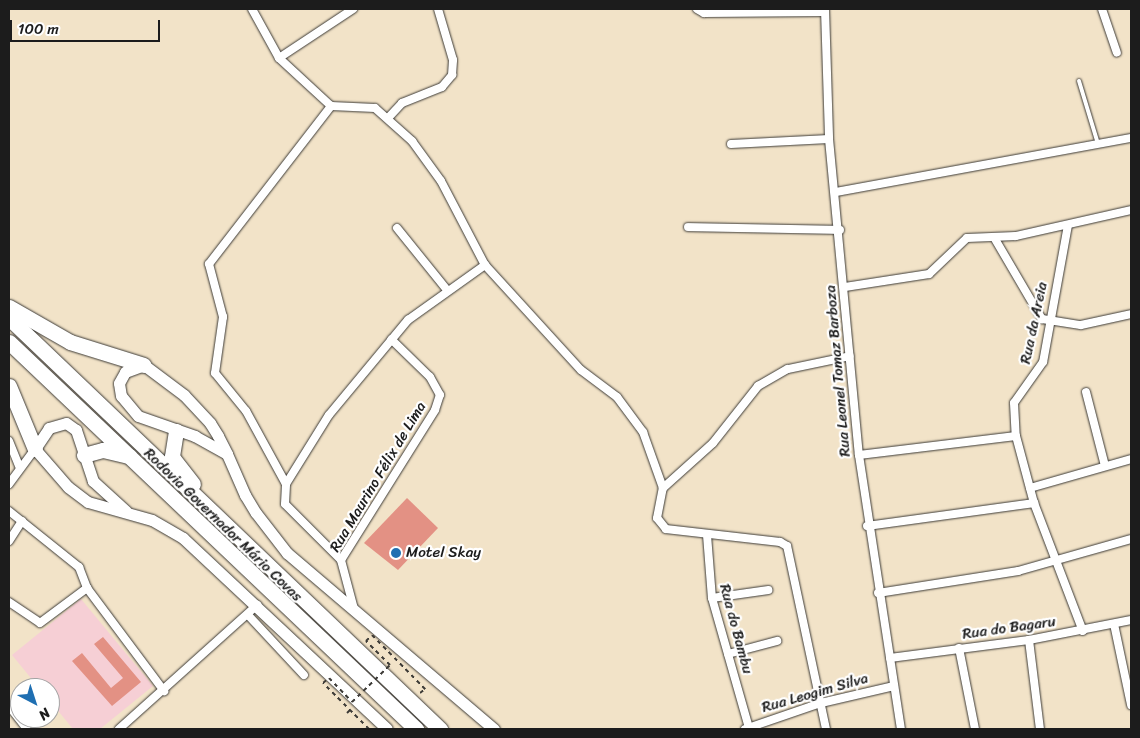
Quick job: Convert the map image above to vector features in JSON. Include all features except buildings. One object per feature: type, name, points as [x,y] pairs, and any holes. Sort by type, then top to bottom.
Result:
[{"type":"highway","points":[[9,307],[70,342],[144,365]]},
{"type":"highway","name":"Rodovia Governador Mário Covas","points":[[9,318],[238,539],[440,729]]},
{"type":"highway","name":"Rodovia Governador Mário Covas","points":[[9,342],[416,729]]},
{"type":"highway","points":[[9,386],[35,449]]},
{"type":"highway","points":[[176,431],[171,450],[175,463],[238,539]]},
{"type":"highway","points":[[84,455],[104,450],[131,456]]},
{"type":"main road","points":[[227,454],[196,436],[176,431],[138,416],[121,396],[119,383],[125,372],[144,365],[197,407],[227,454],[268,530],[356,616],[494,729]]},
{"type":"main road","points":[[126,512],[97,488],[76,430],[66,423],[49,428],[35,449],[77,495],[98,506],[152,520],[183,538],[387,729]]},
{"type":"street","points":[[252,9],[279,58],[332,106],[368,106],[389,117],[441,181],[485,265],[581,370],[617,397],[643,432],[663,488],[657,518],[662,527],[707,535],[780,542],[786,546],[826,729]]},
{"type":"street","points":[[279,58],[353,9]]},
{"type":"street","points":[[389,117],[402,103],[442,87],[452,75],[453,60],[438,9]]},
{"type":"street","points":[[697,9],[704,13],[753,10],[825,11]]},
{"type":"street","points":[[1102,9],[1117,54]]},
{"type":"street","name":"Rua Leonel Tomaz Barboza","points":[[825,11],[829,139],[840,230],[859,455],[867,526],[901,729]]},
{"type":"street","points":[[286,484],[249,415],[215,373],[223,317],[209,264],[332,106]]},
{"type":"street","points":[[836,192],[1131,138]]},
{"type":"street","points":[[731,144],[829,139]]},
{"type":"street","points":[[845,286],[923,277],[935,271],[962,240],[979,235],[995,239],[1068,225],[1131,210]]},
{"type":"street","name":"Rua da Areia","points":[[1068,225],[1040,369],[1015,398],[1016,436],[1034,503],[1054,562],[1083,631]]},
{"type":"street","points":[[688,227],[840,230]]},
{"type":"street","points":[[397,228],[447,290]]},
{"type":"street","points":[[995,239],[1033,310],[1049,322],[1091,324],[1131,314]]},
{"type":"street","points":[[341,560],[285,504],[286,484],[329,415],[392,339],[420,309],[485,265]]},
{"type":"street","name":"Rua Maurino Félix de Lima","points":[[356,616],[341,560],[438,401],[435,384],[392,339]]},
{"type":"street","points":[[663,488],[713,444],[768,378],[850,356]]},
{"type":"street","points":[[1086,392],[1105,466]]},
{"type":"street","points":[[859,455],[1016,436]]},
{"type":"street","points":[[9,441],[20,468]]},
{"type":"street","points":[[9,484],[35,449]]},
{"type":"street","points":[[1030,488],[1131,459]]},
{"type":"street","points":[[867,526],[1034,503]]},
{"type":"street","points":[[9,511],[69,556],[83,572],[87,588],[164,691]]},
{"type":"street","points":[[9,541],[22,521]]},
{"type":"street","name":"Rua do Bambu","points":[[707,535],[712,598],[747,728]]},
{"type":"street","points":[[878,593],[1054,562],[1131,539]]},
{"type":"street","points":[[9,602],[40,622],[87,588]]},
{"type":"street","points":[[712,598],[768,590]]},
{"type":"street","points":[[120,729],[257,606]]},
{"type":"street","points":[[248,615],[304,675]]},
{"type":"street","name":"Rua do Bagaru","points":[[890,658],[1029,640],[1083,631],[1131,620]]},
{"type":"street","points":[[1114,624],[1131,704]]},
{"type":"street","points":[[1029,640],[1040,729]]},
{"type":"street","points":[[728,654],[777,641]]},
{"type":"street","points":[[959,648],[975,729]]},
{"type":"street","name":"Rua Leogim Silva","points":[[747,728],[761,726],[821,703],[894,686]]},
{"type":"street","points":[[9,706],[27,729]]},
{"type":"lane","points":[[1079,81],[1098,144]]},
{"type":"path","points":[[369,729],[324,683],[328,678],[352,702],[390,665],[366,641],[372,635],[425,688]]},
{"type":"shaded area","points":[[81,599],[153,686],[100,729],[73,729],[60,713],[60,678],[31,678],[12,655]]},
{"type":"place","name":"Motel Skay","points":[[396,553]]}]
